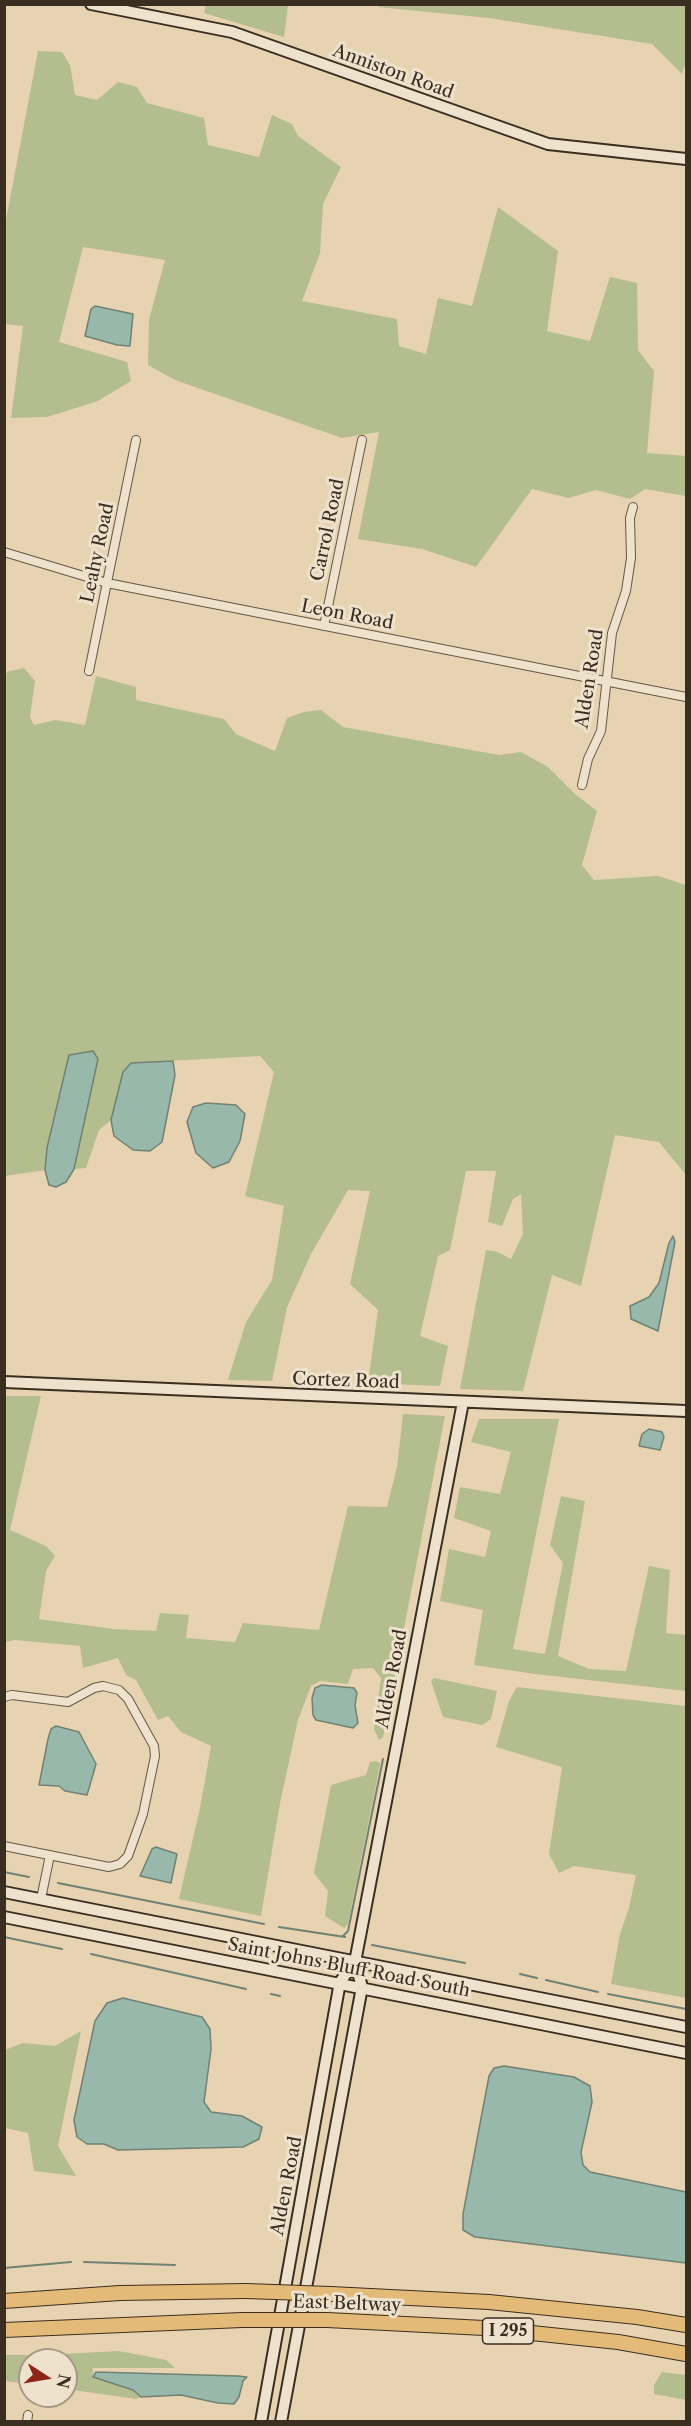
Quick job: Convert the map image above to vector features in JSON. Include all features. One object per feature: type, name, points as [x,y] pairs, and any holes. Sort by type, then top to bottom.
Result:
[{"type":"highway","name":"East Beltway","points":[[4,2301],[120,2293],[246,2291],[489,2302],[637,2317],[687,2325]]},
{"type":"highway","name":"East Beltway","points":[[4,2330],[242,2320],[327,2320],[484,2328],[618,2342],[687,2354]]},
{"type":"street","name":"Anniston Road","points":[[91,4],[232,32],[548,144],[687,159]]},
{"type":"street","name":"Carrol Road","points":[[324,626],[362,440]]},
{"type":"street","name":"Leahy Road","points":[[89,671],[136,441]]},
{"type":"street","name":"Alden Road","points":[[582,784],[588,759],[601,731],[612,633],[626,591],[631,558],[630,518],[633,507]]},
{"type":"street","name":"Leon Road","points":[[4,552],[107,583],[687,697]]},
{"type":"street","name":"Cortez Road","points":[[4,1382],[687,1411]]},
{"type":"street","name":"Alden Road","points":[[281,2418],[362,1987],[356,1962],[463,1402]]},
{"type":"street","points":[[4,1697],[12,1695],[68,1702],[94,1688],[103,1686],[119,1690],[128,1699],[154,1746],[155,1756],[143,1814],[128,1856],[120,1864],[109,1867],[4,1846]]},
{"type":"street","points":[[41,1899],[50,1856]]},
{"type":"street","name":"Saint Johns Bluff Road South","points":[[4,1892],[687,2027]]},
{"type":"street","name":"Saint Johns Bluff Road South","points":[[4,1917],[340,1982],[687,2053]]},
{"type":"street","name":"Alden Road","points":[[262,2417],[340,1982],[356,1962]]},
{"type":"street","points":[[301,2197],[321,2199]]},
{"type":"street","points":[[262,2417],[281,2418]]},
{"type":"green space","points":[[378,4],[686,5],[686,61],[682,74],[652,44],[489,18],[378,7]]},
{"type":"green space","points":[[206,5],[288,5],[284,37],[204,13]]},
{"type":"green space","points":[[38,51],[62,52],[70,65],[75,95],[97,100],[118,82],[137,87],[147,103],[204,118],[208,145],[259,157],[272,115],[292,124],[298,136],[341,167],[323,204],[320,253],[302,301],[397,319],[399,346],[426,354],[438,298],[472,306],[498,207],[558,251],[547,331],[590,341],[610,277],[637,283],[638,350],[654,371],[647,453],[686,456],[686,496],[645,489],[630,499],[596,490],[569,498],[532,489],[476,567],[422,549],[358,539],[379,432],[342,438],[175,380],[148,365],[149,320],[165,260],[83,247],[59,342],[127,362],[131,381],[98,401],[47,417],[11,418],[23,326],[5,324],[5,225]]},
{"type":"green space","points":[[24,668],[35,681],[30,717],[34,725],[55,720],[85,725],[96,676],[136,687],[136,700],[224,719],[236,734],[275,751],[287,718],[304,712],[321,710],[343,727],[499,755],[521,752],[548,767],[575,794],[597,811],[582,865],[594,880],[658,876],[686,885],[686,1175],[659,1142],[615,1135],[581,1286],[552,1275],[523,1391],[460,1389],[486,1250],[498,1252],[511,1259],[523,1234],[521,1194],[513,1199],[502,1226],[488,1222],[496,1171],[466,1171],[450,1250],[438,1256],[420,1336],[448,1346],[440,1386],[368,1383],[378,1310],[350,1284],[370,1191],[348,1190],[311,1254],[287,1307],[272,1381],[228,1380],[246,1322],[272,1280],[284,1206],[245,1196],[274,1072],[260,1056],[131,1063],[123,1072],[111,1120],[99,1130],[86,1168],[74,1169],[98,1059],[47,1148],[45,1170],[5,1176],[4,684],[7,672]]},
{"type":"green space","points":[[5,1396],[41,1396],[10,1530],[46,1546],[55,1556],[46,1571],[39,1619],[113,1629],[156,1631],[160,1613],[189,1615],[186,1638],[235,1642],[243,1623],[319,1630],[348,1506],[387,1507],[397,1467],[403,1414],[445,1416],[383,1737],[379,1740],[374,1729],[381,1678],[373,1668],[353,1669],[348,1684],[320,1681],[311,1686],[298,1720],[280,1803],[261,1916],[179,1899],[200,1808],[211,1746],[181,1732],[168,1716],[158,1720],[136,1680],[126,1675],[118,1658],[83,1668],[80,1646],[15,1640],[5,1642]]},
{"type":"green space","points":[[479,1419],[559,1419],[513,1649],[545,1654],[563,1563],[550,1545],[561,1496],[585,1501],[558,1656],[589,1669],[626,1671],[649,1566],[670,1570],[666,1633],[686,1635],[686,1691],[474,1665],[483,1610],[440,1601],[449,1549],[485,1557],[491,1531],[454,1518],[460,1487],[500,1494],[511,1452],[471,1442]]},
{"type":"green space","points":[[434,1678],[497,1691],[491,1719],[482,1725],[443,1717],[431,1681]]},
{"type":"green space","points":[[517,1687],[686,1706],[686,1998],[611,1984],[620,1934],[629,1908],[636,1875],[574,1866],[559,1873],[549,1854],[562,1767],[496,1747],[509,1701]]},
{"type":"green space","points":[[370,1762],[380,1763],[375,1790],[348,1924],[344,1928],[325,1916],[328,1891],[314,1873],[331,1785],[366,1775]]},
{"type":"green space","points":[[81,2031],[58,2146],[76,2176],[34,2171],[28,2133],[5,2128],[5,2050],[23,2043],[55,2046]]},
{"type":"green space","points":[[119,2351],[166,2360],[175,2368],[93,2368],[93,2377],[133,2390],[141,2397],[136,2399],[78,2391],[78,2353]]},
{"type":"green space","points":[[5,2355],[18,2355],[18,2383],[5,2381]]},
{"type":"green space","points":[[662,2372],[686,2375],[686,2400],[654,2394],[654,2385]]},
{"type":"shaded area","points":[[95,306],[133,314],[130,346],[117,345],[85,336],[91,309]]},
{"type":"shaded area","points":[[93,1051],[98,1059],[74,1169],[66,1182],[56,1187],[49,1185],[45,1170],[47,1148],[69,1055]]},
{"type":"shaded area","points":[[173,1061],[175,1075],[162,1142],[150,1151],[133,1150],[114,1136],[111,1120],[123,1072],[131,1063]]},
{"type":"shaded area","points":[[206,1103],[236,1105],[245,1114],[240,1141],[229,1162],[213,1168],[196,1153],[187,1122],[193,1107]]},
{"type":"shaded area","points":[[673,1236],[675,1242],[658,1331],[631,1319],[630,1306],[649,1297],[659,1283],[669,1243]]},
{"type":"shaded area","points":[[649,1429],[662,1432],[664,1437],[660,1450],[639,1446],[642,1434]]},
{"type":"shaded area","points":[[322,1685],[354,1688],[357,1693],[355,1705],[358,1723],[353,1728],[316,1720],[313,1715],[312,1698],[315,1688]]},
{"type":"shaded area","points":[[56,1726],[79,1732],[96,1764],[87,1795],[65,1791],[59,1786],[39,1785],[48,1739],[51,1729]]},
{"type":"shaded area","points":[[156,1847],[177,1854],[171,1883],[140,1876],[152,1849]]},
{"type":"shaded area","points":[[123,1998],[202,2017],[210,2029],[211,2049],[204,2102],[211,2112],[242,2116],[262,2127],[259,2139],[243,2147],[118,2150],[104,2144],[87,2144],[77,2137],[74,2120],[95,2021],[107,2003]]},
{"type":"shaded area","points":[[504,2066],[574,2077],[590,2086],[592,2102],[581,2152],[583,2165],[590,2172],[686,2192],[686,2263],[475,2237],[463,2230],[463,2214],[489,2076],[494,2068]]},
{"type":"shaded area","points":[[96,2372],[247,2377],[243,2381],[239,2397],[234,2404],[181,2395],[141,2397],[133,2390],[93,2377]]},
{"type":"waterway","points":[[343,1936],[348,1931],[383,1759]]},
{"type":"waterway","points":[[4,1872],[29,1877]]},
{"type":"waterway","points":[[58,1883],[264,1924]]},
{"type":"waterway","points":[[279,1927],[345,1937]]},
{"type":"waterway","points":[[4,1937],[62,1949]]},
{"type":"waterway","points":[[372,1945],[465,1963]]},
{"type":"waterway","points":[[91,1954],[246,1989]]},
{"type":"waterway","points":[[520,1974],[537,1978]]},
{"type":"waterway","points":[[546,1980],[598,1992]]},
{"type":"waterway","points":[[271,1994],[280,1996]]},
{"type":"waterway","points":[[608,1994],[686,2009]]},
{"type":"waterway","points":[[4,2268],[71,2262]]},
{"type":"waterway","points":[[84,2262],[175,2265]]}]
